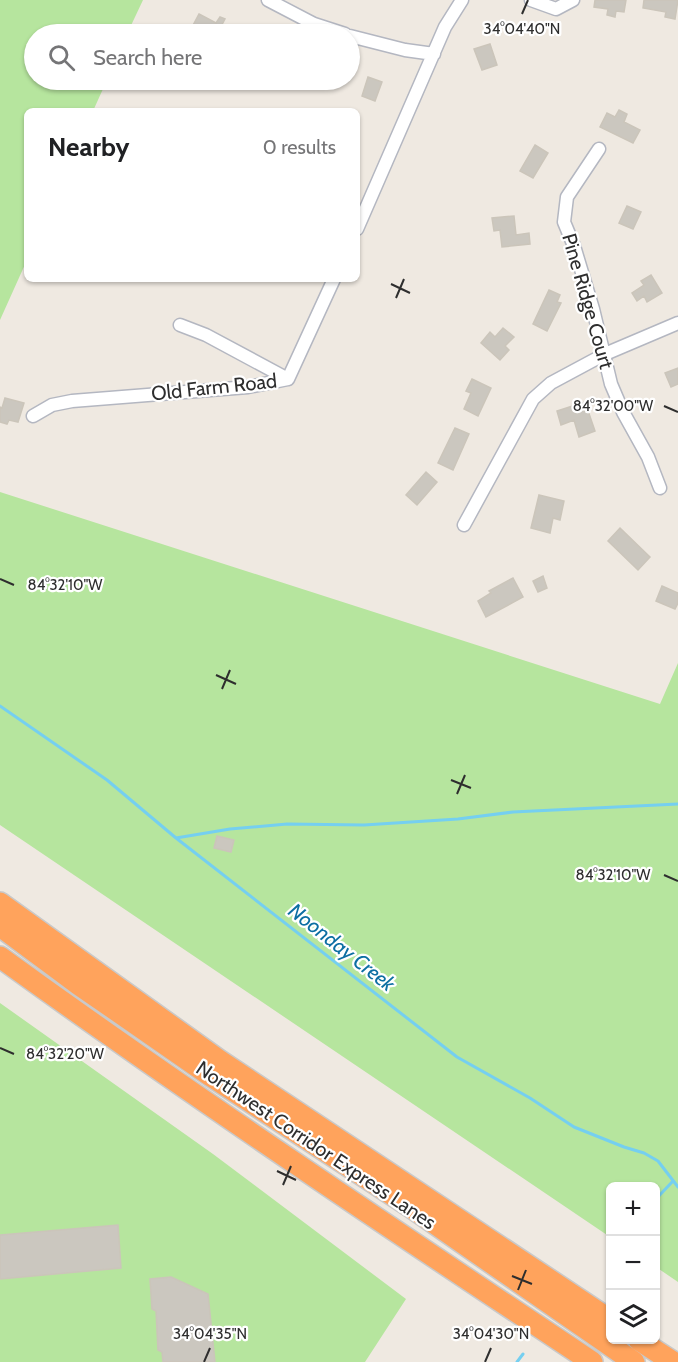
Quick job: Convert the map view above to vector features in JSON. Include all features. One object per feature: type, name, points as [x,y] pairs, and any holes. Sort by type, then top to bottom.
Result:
[{"type":"highway","points":[[0,903],[220,1061],[606,1317]]},
{"type":"highway","name":"Northwest Corridor Express Lanes","points":[[0,926],[78,984],[211,1076],[411,1208],[634,1362]]},
{"type":"highway","points":[[0,957],[168,1077],[592,1362]]},
{"type":"highway","points":[[645,1344],[673,1362]]},
{"type":"street","points":[[268,0],[314,24]]},
{"type":"street","points":[[360,222],[445,27],[462,0]]},
{"type":"street","points":[[531,0],[556,9],[573,0]]},
{"type":"street","points":[[360,39],[405,50],[434,54]]},
{"type":"street","name":"Pine Ridge Court","points":[[599,149],[567,197],[564,222],[574,246],[605,354],[611,384],[648,457],[660,488]]},
{"type":"street","name":"Old Farm Road","points":[[33,417],[52,405],[72,401],[248,387],[288,379],[333,282]]},
{"type":"street","points":[[464,525],[533,399],[551,383],[605,354],[678,322]]},
{"type":"street","points":[[180,325],[206,335],[288,379]]},
{"type":"green space","points":[[0,0],[143,0],[132,24],[24,24],[24,90],[102,90],[94,108],[24,108],[24,267],[0,320]]},
{"type":"green space","points":[[0,492],[660,704],[678,663],[678,1282],[660,1270],[660,1182],[606,1182],[606,1234],[0,825]]},
{"type":"green space","points":[[0,1003],[213,1154],[406,1299],[365,1362],[0,1362]]},
{"type":"building","points":[[595,0],[626,0],[624,12],[616,11],[615,17],[607,15],[608,9],[594,7]]},
{"type":"building","points":[[644,0],[678,0],[675,19],[665,17],[666,12],[643,8]]},
{"type":"building","points":[[199,14],[216,23],[220,17],[225,19],[222,24],[194,24]]},
{"type":"building","points":[[490,44],[497,65],[482,70],[474,49]]},
{"type":"building","points":[[368,77],[382,82],[375,101],[362,96]]},
{"type":"building","points":[[619,110],[627,114],[624,122],[640,130],[633,143],[600,127],[607,113],[615,117]]},
{"type":"building","points":[[535,145],[548,153],[533,178],[520,171]]},
{"type":"building","points":[[627,206],[641,212],[633,229],[619,223]]},
{"type":"building","points":[[514,216],[516,235],[529,233],[530,244],[502,247],[500,230],[494,231],[492,218]]},
{"type":"building","points":[[651,275],[662,293],[647,302],[644,296],[637,301],[632,293],[644,285],[641,281]]},
{"type":"building","points":[[549,290],[560,295],[557,302],[561,303],[547,331],[533,324]]},
{"type":"building","points":[[503,328],[514,337],[505,346],[509,350],[500,360],[481,343],[490,332],[495,337]]},
{"type":"building","points":[[678,368],[678,384],[671,387],[665,373]]},
{"type":"building","points":[[472,379],[491,388],[478,416],[464,409],[471,393],[466,391]]},
{"type":"building","points":[[5,398],[24,403],[18,422],[9,420],[7,424],[0,422],[0,407],[2,408]]},
{"type":"building","points":[[585,402],[595,431],[579,437],[574,420],[561,425],[557,411]]},
{"type":"building","points":[[455,428],[469,434],[453,470],[438,463]]},
{"type":"building","points":[[426,472],[437,482],[417,505],[406,495]]},
{"type":"building","points":[[539,495],[564,501],[560,520],[553,518],[550,533],[531,528]]},
{"type":"building","points":[[620,528],[650,557],[638,570],[608,541]]},
{"type":"building","points":[[543,576],[547,588],[538,592],[533,581]]},
{"type":"building","points":[[513,578],[523,597],[486,617],[478,601],[491,593],[489,591]]},
{"type":"building","points":[[662,586],[678,593],[678,603],[675,609],[656,601]]},
{"type":"building","points":[[217,836],[234,840],[231,852],[214,848]]},
{"type":"building","points":[[118,1225],[121,1268],[0,1279],[0,1235]]},
{"type":"building","points":[[171,1277],[208,1294],[215,1362],[163,1362],[162,1352],[158,1350],[156,1311],[152,1309],[150,1279]]},
{"type":"waterway","name":"Noonday Creek","points":[[0,706],[107,780],[176,838],[457,1057],[530,1098],[574,1127],[644,1153],[658,1161],[678,1187]]},
{"type":"waterway","points":[[176,838],[230,829],[287,824],[364,825],[458,819],[513,812],[678,804]]},
{"type":"waterway","points":[[660,1195],[673,1181]]},
{"type":"waterway","points":[[517,1362],[523,1354]]}]
